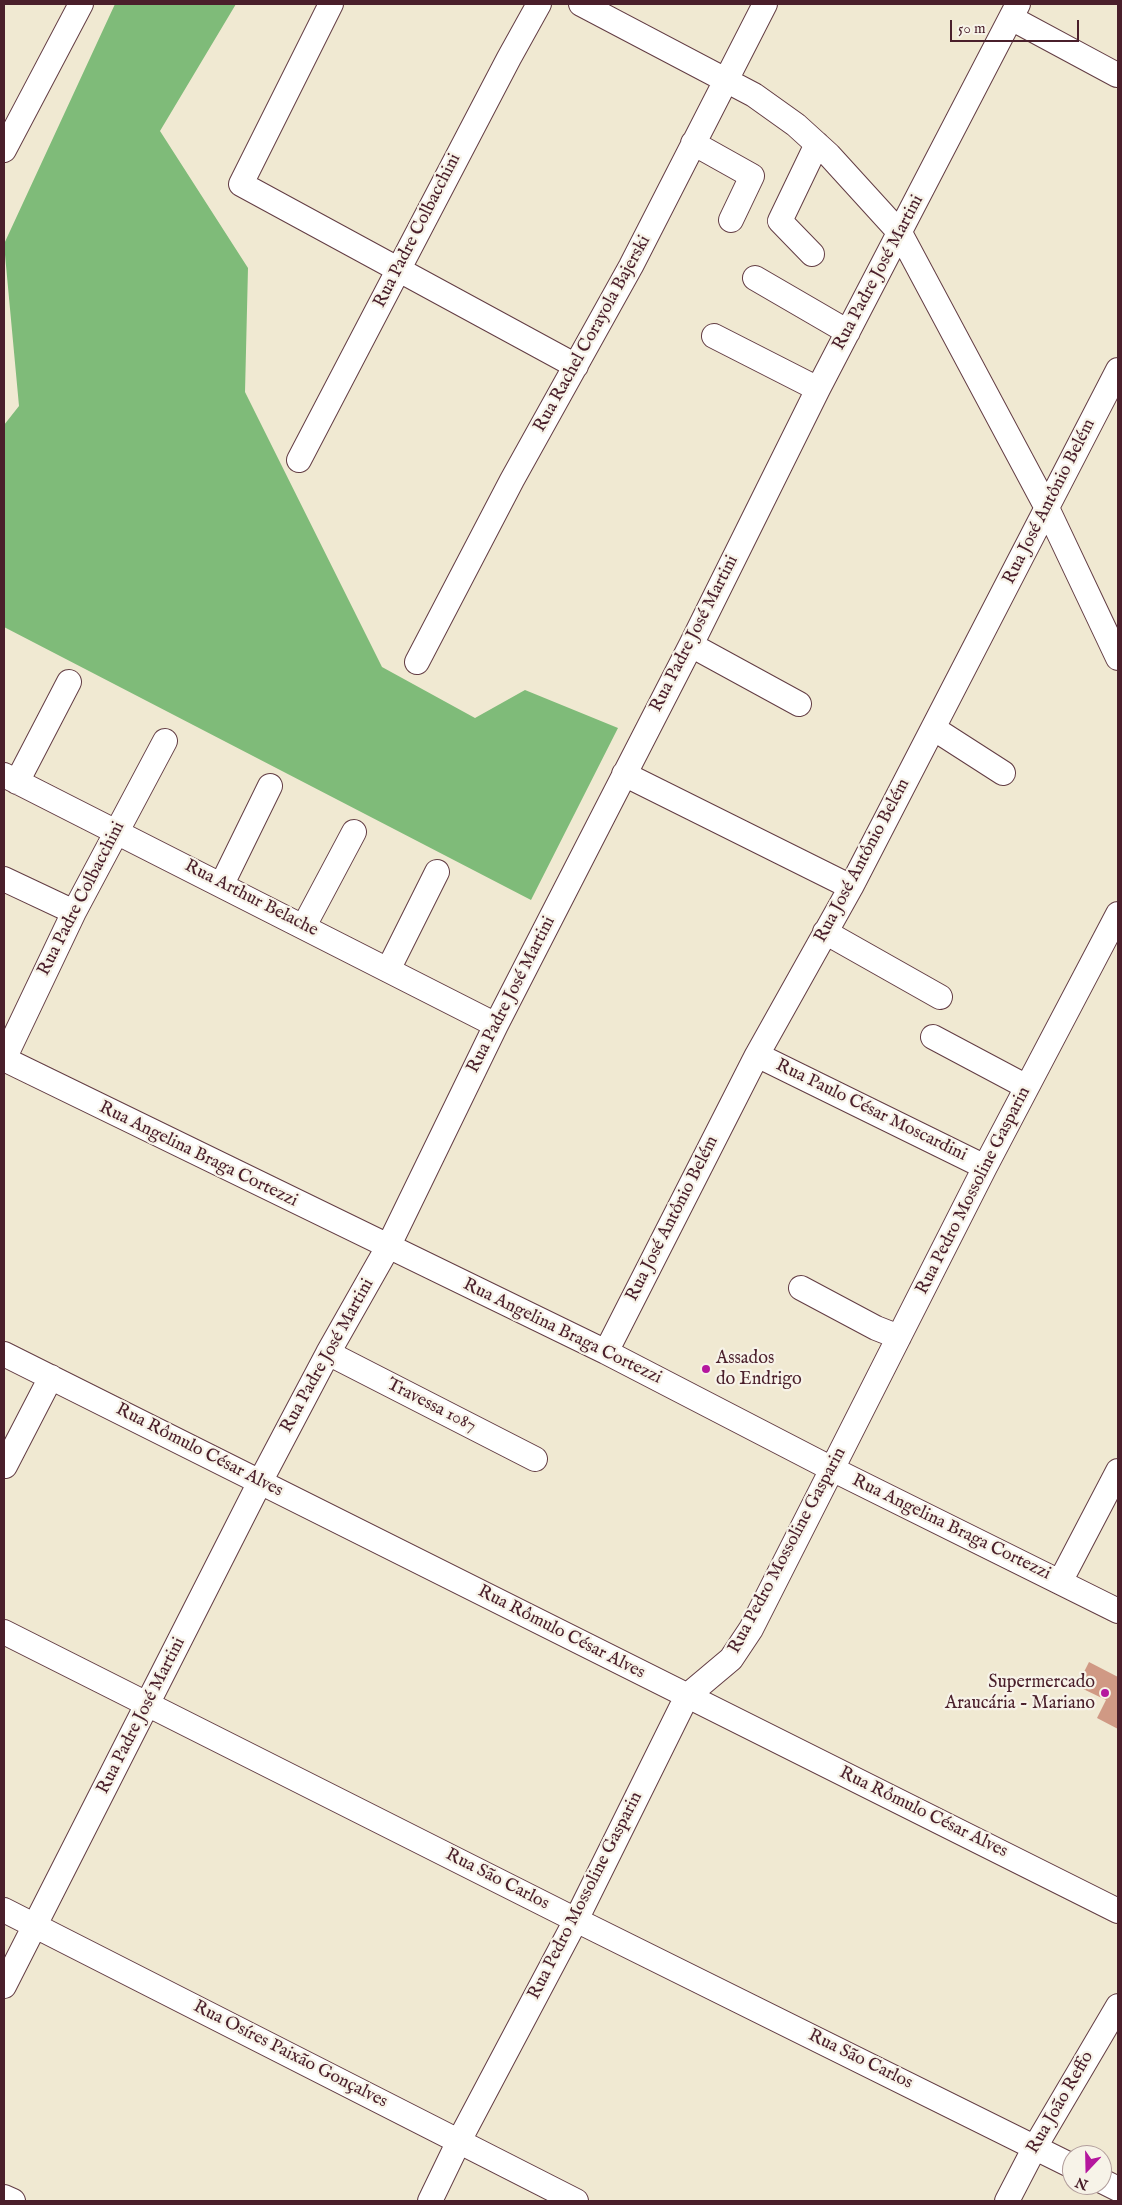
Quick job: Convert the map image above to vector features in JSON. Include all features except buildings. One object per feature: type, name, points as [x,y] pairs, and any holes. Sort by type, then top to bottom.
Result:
[{"type":"street","points":[[6,141],[81,4]]},
{"type":"street","points":[[331,4],[241,184],[400,268],[576,366]]},
{"type":"street","name":"Rua Padre Colbacchini","points":[[299,460],[509,58],[540,4]]},
{"type":"street","points":[[581,4],[726,78],[782,115],[817,144],[900,233],[1047,508],[1116,646]]},
{"type":"street","name":"Rua Rachel Corayola Bajerski","points":[[417,662],[512,480],[631,266],[765,4]]},
{"type":"street","points":[[1015,11],[1118,75]]},
{"type":"street","name":"Rua Padre José Martini","points":[[4,1986],[260,1482],[328,1353],[388,1247],[496,1025],[691,645],[818,388],[1015,11]]},
{"type":"street","points":[[693,143],[752,176],[731,220]]},
{"type":"street","points":[[812,254],[780,221],[817,144]]},
{"type":"street","points":[[755,278],[848,332]]},
{"type":"street","points":[[714,336],[818,388]]},
{"type":"street","name":"Rua José Antônio Belém","points":[[606,1352],[757,1056],[851,887],[1118,370]]},
{"type":"street","points":[[691,645],[798,704]]},
{"type":"street","points":[[10,778],[69,682]]},
{"type":"street","points":[[933,728],[1003,773]]},
{"type":"street","name":"Rua Padre Colbacchini","points":[[4,1059],[74,912],[116,830],[165,742]]},
{"type":"street","points":[[624,774],[851,887]]},
{"type":"street","name":"Rua Arthur Belache","points":[[10,778],[116,830],[496,1025]]},
{"type":"street","points":[[222,884],[270,786]]},
{"type":"street","points":[[304,926],[354,832]]},
{"type":"street","points":[[388,970],[437,872]]},
{"type":"street","points":[[4,879],[74,912]]},
{"type":"street","name":"Rua Pedro Mossoline Gasparin","points":[[430,2201],[459,2140],[576,1920],[686,1696],[731,1659],[751,1629],[985,1167],[1118,914]]},
{"type":"street","points":[[826,932],[940,997]]},
{"type":"street","points":[[933,1037],[1027,1087]]},
{"type":"street","name":"Rua Paulo César Moscardini","points":[[757,1056],[985,1167]]},
{"type":"street","name":"Rua Angelina Braga Cortezzi","points":[[4,1059],[606,1352],[832,1469],[1118,1611]]},
{"type":"street","points":[[801,1288],[876,1328],[899,1337]]},
{"type":"street","name":"Travessa 1087","points":[[328,1353],[535,1459]]},
{"type":"street","name":"Rua Rômulo César Alves","points":[[4,1354],[1118,1910]]},
{"type":"street","points":[[5,1466],[51,1377]]},
{"type":"street","points":[[1060,1582],[1118,1471]]},
{"type":"street","name":"Rua São Carlos","points":[[4,1632],[576,1920],[1062,2161]]},
{"type":"street","name":"Rua Osíres Paixão Gonçalves","points":[[4,1910],[576,2201]]},
{"type":"street","name":"Rua João Reffo","points":[[1007,2201],[1035,2147],[1118,2006]]},
{"type":"street","points":[[4,2197],[13,2201]]},
{"type":"green space","points":[[115,4],[236,4],[160,131],[248,268],[245,392],[382,667],[475,718],[525,690],[618,728],[531,900],[4,627],[4,425],[19,406],[4,244]]},
{"type":"place","name":"Assados do Endrigo","points":[[706,1369]]},
{"type":"place","name":"Supermercado Araucária - Mariano","points":[[1105,1693]]}]
